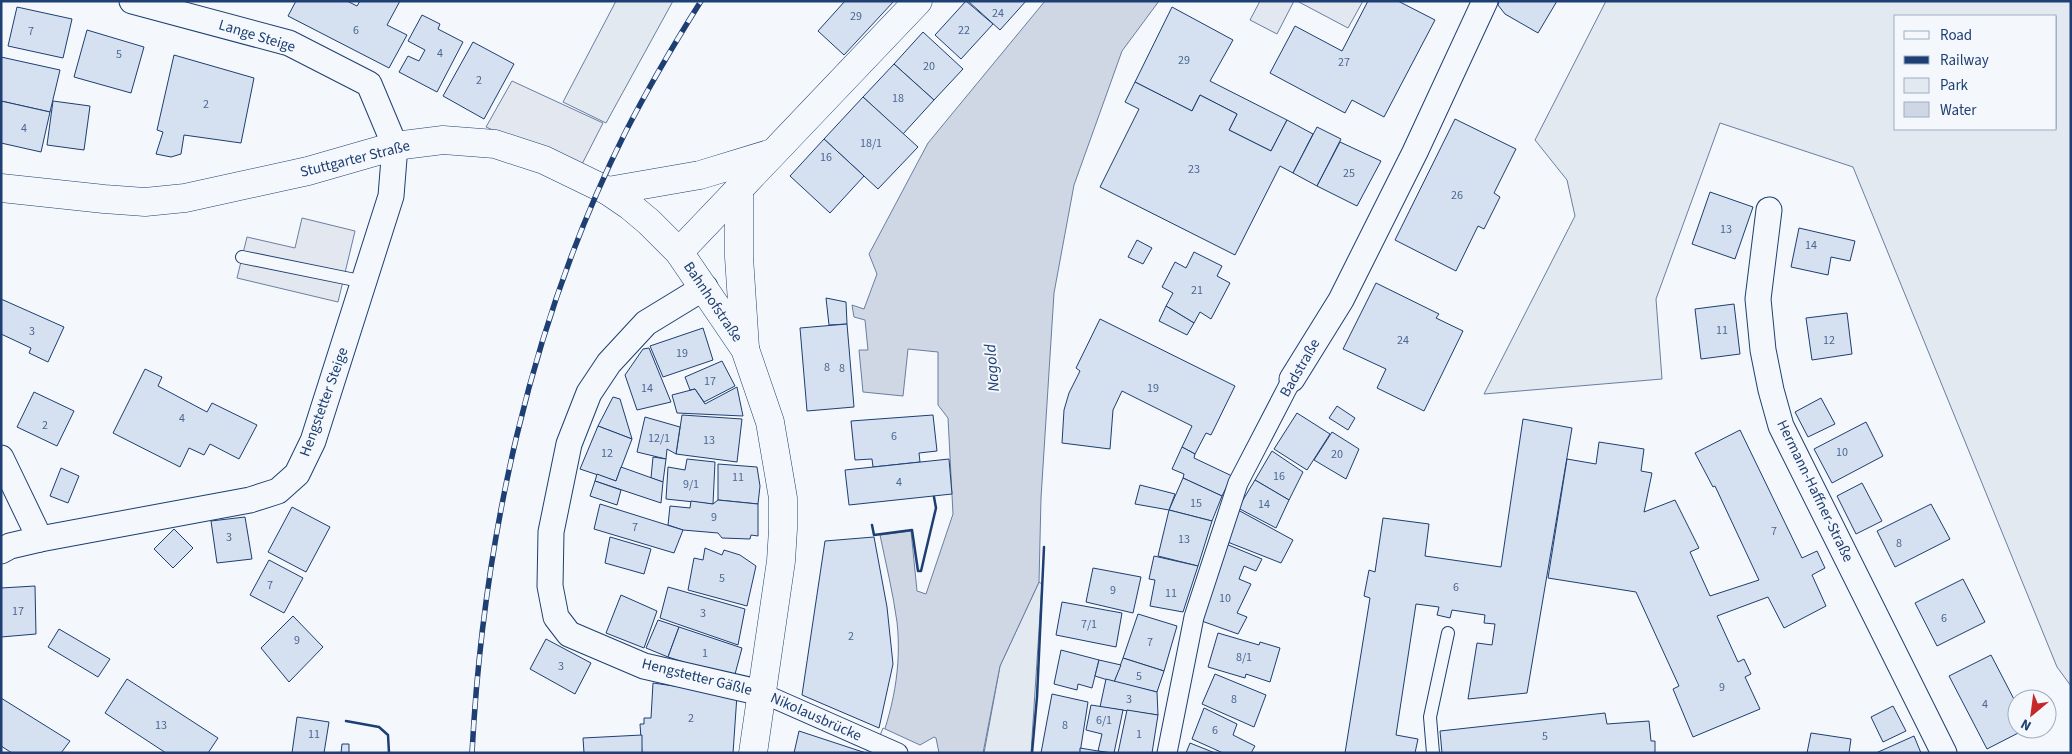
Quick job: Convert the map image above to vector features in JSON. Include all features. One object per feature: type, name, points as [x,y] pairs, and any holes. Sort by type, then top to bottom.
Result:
[{"type":"main road","name":"Bahnhofstraße","points":[[753,753],[781,561],[783,498],[770,422],[745,348],[705,287],[678,252],[918,1]]},
{"type":"main road","name":"Stuttgarter Straße","points":[[1,188],[137,201],[185,198],[308,171],[395,146],[442,140],[495,144],[544,160],[608,191],[649,222],[678,252]]},
{"type":"main road","points":[[608,191],[684,179],[771,154]]},
{"type":"main road","points":[[739,188],[739,257],[745,348]]},
{"type":"street","name":"Lange Steige","points":[[132,1],[289,43],[369,84],[395,146]]},
{"type":"street","name":"Badstraße","points":[[1167,753],[1194,618],[1238,483],[1292,379],[1341,300],[1415,152],[1485,1]]},
{"type":"street","name":"Hengstetter Steige","points":[[1,551],[10,546],[40,539],[250,500],[278,491],[297,474],[313,441],[391,196],[395,146]]},
{"type":"street","name":"Hermann-Haffner-Straße","points":[[1769,210],[1758,299],[1763,350],[1781,426],[1944,753]]},
{"type":"street","name":"Hengstetter Gäßle","points":[[705,287],[646,323],[608,363],[589,393],[569,444],[551,532],[550,586],[556,617],[570,634],[644,666],[762,693]]},
{"type":"street","points":[[1,458],[40,539]]},
{"type":"street","name":"Nikolausbrücke","points":[[762,693],[898,753]]},
{"type":"lane","points":[[242,257],[365,282]]},
{"type":"lane","points":[[1433,753],[1430,717],[1448,633]]},
{"type":"green space","points":[[616,1],[673,1],[606,123],[563,102]]},
{"type":"green space","points":[[1606,1],[2071,1],[2071,686],[2057,667],[1853,167],[1720,123],[1656,299],[1662,379],[1484,394],[1575,216],[1567,180],[1535,140]]},
{"type":"green space","points":[[1039,582],[1042,584],[1031,753],[984,753],[1000,666]]},
{"type":"shaded area","points":[[1260,1],[1294,1],[1277,34],[1250,20]]},
{"type":"shaded area","points":[[1297,1],[1363,1],[1348,28]]},
{"type":"shaded area","points":[[512,81],[603,123],[580,168],[486,127]]},
{"type":"shaded area","points":[[302,218],[355,231],[338,302],[237,278],[247,237],[295,248]]},
{"type":"water","name":"Nagold","points":[[1045,1],[1159,1],[1122,51],[1074,185],[1054,293],[1041,498],[1039,582],[1000,666],[983,753],[876,753],[895,689],[898,655],[897,622],[880,535],[911,531],[917,591],[926,594],[953,514],[948,418],[938,405],[938,352],[908,349],[903,396],[863,392],[859,350],[868,350],[865,320],[854,317],[852,305],[864,309],[877,274],[869,254],[928,143]]},
{"type":"pier","points":[[883,728],[920,745],[934,737],[936,738],[939,753],[873,753]]},
{"type":"building","points":[[296,1],[347,1],[357,6],[360,1],[400,1],[387,25],[407,35],[389,68],[288,16]]},
{"type":"building","points":[[845,1],[894,1],[844,55],[818,31]]},
{"type":"building","points":[[966,1],[993,24],[961,59],[935,35]]},
{"type":"building","points":[[968,1],[1026,1],[1000,30]]},
{"type":"building","points":[[1368,1],[1398,1],[1435,20],[1384,117],[1352,100],[1345,113],[1270,73],[1295,26],[1342,51]]},
{"type":"building","points":[[1499,1],[1557,1],[1538,33],[1505,14],[1498,5]]},
{"type":"building","points":[[17,7],[72,19],[63,58],[8,46]]},
{"type":"building","points":[[1172,7],[1233,40],[1210,81],[1287,120],[1271,151],[1229,130],[1237,114],[1200,95],[1192,111],[1135,82]]},
{"type":"building","points":[[422,15],[440,24],[438,29],[463,42],[437,92],[399,72],[408,56],[419,61],[425,50],[408,41]]},
{"type":"building","points":[[87,30],[144,47],[131,93],[74,77]]},
{"type":"building","points":[[923,32],[963,69],[934,100],[894,64]]},
{"type":"building","points":[[473,42],[514,64],[484,119],[443,96]]},
{"type":"building","points":[[174,55],[254,78],[241,143],[184,135],[181,154],[171,157],[156,154],[163,132],[157,130]]},
{"type":"building","points":[[1,57],[60,70],[50,112],[1,101]]},
{"type":"building","points":[[894,64],[934,100],[903,134],[863,97]]},
{"type":"building","points":[[1135,82],[1192,111],[1200,95],[1237,114],[1229,130],[1271,151],[1287,120],[1313,134],[1293,173],[1280,166],[1235,255],[1100,187],[1139,109],[1125,102]]},
{"type":"building","points":[[863,97],[918,147],[878,189],[824,139]]},
{"type":"building","points":[[1,101],[50,112],[41,152],[1,143]]},
{"type":"building","points":[[53,101],[90,106],[84,150],[47,145]]},
{"type":"building","points":[[1455,119],[1516,149],[1494,193],[1500,197],[1484,229],[1478,226],[1456,271],[1395,240]]},
{"type":"building","points":[[1317,127],[1341,139],[1317,186],[1293,173]]},
{"type":"building","points":[[824,139],[864,176],[830,213],[790,176]]},
{"type":"building","points":[[1340,142],[1381,161],[1357,206],[1317,186]]},
{"type":"building","points":[[1710,192],[1753,207],[1735,259],[1692,244]]},
{"type":"building","points":[[1799,228],[1855,241],[1850,261],[1831,257],[1828,275],[1791,267]]},
{"type":"building","points":[[1137,240],[1152,248],[1143,264],[1128,257]]},
{"type":"building","points":[[1194,252],[1222,266],[1217,276],[1230,283],[1211,319],[1200,312],[1194,323],[1166,306],[1173,293],[1162,287],[1175,262],[1186,268]]},
{"type":"building","points":[[1376,283],[1439,314],[1436,318],[1463,331],[1424,411],[1377,388],[1386,369],[1343,349]]},
{"type":"building","points":[[826,298],[846,302],[847,324],[829,325]]},
{"type":"building","points":[[1,299],[64,327],[48,362],[29,353],[31,348],[1,334]]},
{"type":"building","points":[[1734,304],[1740,354],[1701,359],[1695,309]]},
{"type":"building","points":[[1166,306],[1194,323],[1187,335],[1159,321]]},
{"type":"building","points":[[1847,313],[1852,354],[1812,360],[1806,318]]},
{"type":"building","points":[[1100,319],[1235,386],[1211,435],[1206,433],[1195,454],[1182,447],[1192,426],[1122,391],[1113,410],[1110,449],[1062,443],[1064,410],[1069,393],[1080,371],[1076,368]]},
{"type":"building","points":[[847,324],[854,407],[807,411],[800,328]]},
{"type":"building","points":[[703,328],[713,360],[663,377],[650,346]]},
{"type":"building","points":[[649,348],[671,402],[637,410],[625,375],[643,349]]},
{"type":"building","points":[[722,361],[735,386],[704,402],[695,389],[690,390],[685,377]]},
{"type":"building","points":[[145,369],[162,377],[158,386],[207,412],[212,403],[257,425],[239,459],[210,444],[204,455],[189,448],[180,467],[113,433]]},
{"type":"building","points":[[737,387],[743,416],[677,413],[672,395],[695,389],[705,404]]},
{"type":"building","points":[[34,392],[74,411],[57,446],[17,427]]},
{"type":"building","points":[[613,397],[620,399],[632,439],[598,426]]},
{"type":"building","points":[[1821,398],[1835,424],[1808,437],[1795,412]]},
{"type":"building","points":[[1337,406],[1355,418],[1348,430],[1329,418]]},
{"type":"building","points":[[1297,413],[1330,434],[1307,470],[1274,449]]},
{"type":"building","points":[[682,415],[742,419],[737,462],[676,454]]},
{"type":"building","points":[[933,415],[937,451],[919,453],[920,462],[873,467],[872,459],[855,460],[851,421]]},
{"type":"building","points":[[645,417],[680,427],[676,454],[667,449],[666,459],[637,452]]},
{"type":"building","points":[[1523,419],[1572,428],[1527,693],[1468,699],[1477,643],[1492,645],[1495,624],[1484,623],[1485,615],[1452,610],[1450,618],[1437,615],[1439,607],[1416,604],[1396,735],[1418,739],[1415,753],[1345,753],[1370,598],[1364,596],[1369,570],[1375,572],[1383,518],[1429,524],[1425,556],[1501,567]]},
{"type":"building","points":[[1866,422],[1883,456],[1832,483],[1814,449]]},
{"type":"building","points":[[598,426],[632,439],[616,481],[580,469]]},
{"type":"building","points":[[1740,430],[1802,558],[1817,551],[1825,568],[1812,575],[1826,606],[1784,628],[1768,597],[1717,616],[1738,662],[1744,659],[1751,674],[1745,677],[1760,709],[1693,737],[1673,689],[1679,686],[1636,592],[1548,578],[1567,459],[1596,464],[1599,442],[1644,449],[1641,471],[1652,473],[1644,512],[1675,500],[1699,548],[1690,552],[1710,596],[1759,580],[1715,486],[1713,487],[1695,453]]},
{"type":"building","points":[[1332,432],[1359,449],[1346,479],[1314,460]]},
{"type":"building","points":[[1182,447],[1195,454],[1194,458],[1232,476],[1222,496],[1183,478],[1184,474],[1172,469]]},
{"type":"building","points":[[1272,451],[1303,472],[1289,500],[1255,480]]},
{"type":"building","points":[[653,457],[666,459],[663,482],[651,478]]},
{"type":"building","points":[[687,459],[715,462],[713,504],[666,499],[668,467],[685,470]]},
{"type":"building","points":[[949,459],[952,494],[849,505],[845,470]]},
{"type":"building","points":[[718,464],[757,467],[760,486],[758,504],[718,500]]},
{"type":"building","points":[[621,467],[663,482],[661,503],[595,481],[597,474],[616,481]]},
{"type":"building","points":[[61,468],[79,476],[68,503],[50,496]]},
{"type":"building","points":[[1183,478],[1222,496],[1212,521],[1169,510]]},
{"type":"building","points":[[1255,480],[1289,500],[1276,528],[1238,508]]},
{"type":"building","points":[[595,481],[621,490],[617,505],[590,496]]},
{"type":"building","points":[[1862,483],[1882,521],[1856,534],[1837,496]]},
{"type":"building","points":[[1140,485],[1175,494],[1169,510],[1135,504]]},
{"type":"building","points":[[718,500],[758,504],[758,536],[751,535],[750,539],[722,538],[718,533],[683,530],[668,525],[670,506],[690,508],[691,501],[713,504]]},
{"type":"building","points":[[600,504],[683,530],[674,553],[594,529]]},
{"type":"building","points":[[1931,504],[1950,539],[1895,567],[1877,531]]},
{"type":"building","points":[[292,507],[330,527],[306,572],[268,552]]},
{"type":"building","points":[[1169,510],[1212,521],[1198,566],[1158,556]]},
{"type":"building","points":[[1238,510],[1293,540],[1281,563],[1225,541]]},
{"type":"building","points":[[245,517],[252,559],[217,563],[211,521]]},
{"type":"building","points":[[174,529],[193,548],[173,568],[154,549]]},
{"type":"building","points":[[610,537],[651,549],[644,574],[605,563]]},
{"type":"building","points":[[874,537],[887,607],[893,664],[879,728],[802,695],[825,541]]},
{"type":"building","points":[[1226,544],[1262,559],[1256,571],[1244,566],[1239,579],[1251,584],[1237,613],[1247,617],[1238,634],[1199,620]]},
{"type":"building","points":[[705,548],[722,555],[724,550],[740,555],[756,566],[747,606],[688,590],[694,558],[703,560]]},
{"type":"building","points":[[1154,556],[1198,566],[1183,612],[1150,606],[1155,580],[1149,579]]},
{"type":"building","points":[[269,560],[303,578],[284,613],[250,595]]},
{"type":"building","points":[[1093,568],[1141,577],[1133,613],[1086,602]]},
{"type":"building","points":[[1963,579],[1985,622],[1937,646],[1915,603]]},
{"type":"building","points":[[35,586],[36,634],[1,637],[1,588]]},
{"type":"building","points":[[668,587],[745,609],[738,645],[660,618]]},
{"type":"building","points":[[621,595],[657,611],[644,648],[606,633]]},
{"type":"building","points":[[1062,602],[1122,613],[1116,647],[1056,635]]},
{"type":"building","points":[[1138,614],[1177,626],[1164,671],[1123,658]]},
{"type":"building","points":[[293,616],[323,647],[289,682],[261,648]]},
{"type":"building","points":[[658,620],[679,627],[668,657],[646,648]]},
{"type":"building","points":[[679,627],[742,648],[734,678],[668,657]]},
{"type":"building","points":[[59,629],[110,659],[98,677],[48,647]]},
{"type":"building","points":[[1218,633],[1259,645],[1260,642],[1280,648],[1270,682],[1246,674],[1245,678],[1208,667]]},
{"type":"building","points":[[546,639],[591,663],[575,694],[530,669]]},
{"type":"building","points":[[1061,650],[1099,660],[1092,688],[1078,684],[1077,690],[1054,684]]},
{"type":"building","points":[[1991,655],[2009,689],[2007,689],[2007,739],[1987,749],[1949,676]]},
{"type":"building","points":[[1123,658],[1164,671],[1157,692],[1114,682]]},
{"type":"building","points":[[1099,660],[1121,665],[1114,682],[1095,676]]},
{"type":"building","points":[[1215,674],[1266,695],[1254,727],[1202,704]]},
{"type":"building","points":[[127,679],[218,738],[208,753],[166,753],[105,713]]},
{"type":"building","points":[[1106,679],[1157,692],[1158,715],[1100,707]]},
{"type":"building","points":[[653,683],[737,695],[733,753],[642,753],[640,724],[644,724],[644,718],[651,718]]},
{"type":"building","points":[[1052,694],[1088,702],[1080,753],[1041,753]]},
{"type":"building","points":[[1,698],[70,741],[61,753],[12,753],[1,746]]},
{"type":"building","points":[[1091,705],[1123,710],[1114,753],[1098,751],[1102,734],[1086,730]]},
{"type":"building","points":[[1893,706],[1906,731],[1883,742],[1871,717]]},
{"type":"building","points":[[1204,708],[1237,724],[1233,735],[1255,746],[1251,753],[1223,753],[1192,739]]},
{"type":"building","points":[[1127,710],[1158,715],[1152,753],[1118,753]]},
{"type":"building","points":[[1605,713],[1607,724],[1649,721],[1651,741],[1655,741],[1655,753],[1442,753],[1440,731]]},
{"type":"building","points":[[297,717],[329,722],[324,753],[292,753]]},
{"type":"building","points":[[799,731],[866,753],[794,753]]},
{"type":"building","points":[[1811,733],[1851,739],[1849,753],[1807,753]]},
{"type":"building","points":[[642,735],[642,753],[584,753],[583,738]]},
{"type":"building","points":[[1914,736],[1921,753],[1876,753]]},
{"type":"building","points":[[1190,743],[1215,753],[1186,753]]},
{"type":"building","points":[[342,744],[349,744],[349,753],[341,753]]},
{"type":"building","points":[[1080,748],[1098,751],[1108,753],[1080,753]]},
{"type":"railway","points":[[472,753],[487,593],[500,514],[517,435],[538,357],[563,280],[592,205],[634,116],[701,1]]},
{"type":"wall","points":[[872,525],[874,535],[912,530],[918,571],[921,571],[936,508],[934,497]]},
{"type":"wall","points":[[1032,753],[1037,697],[1044,547]]},
{"type":"wall","points":[[346,721],[379,727],[388,735],[389,753]]}]
